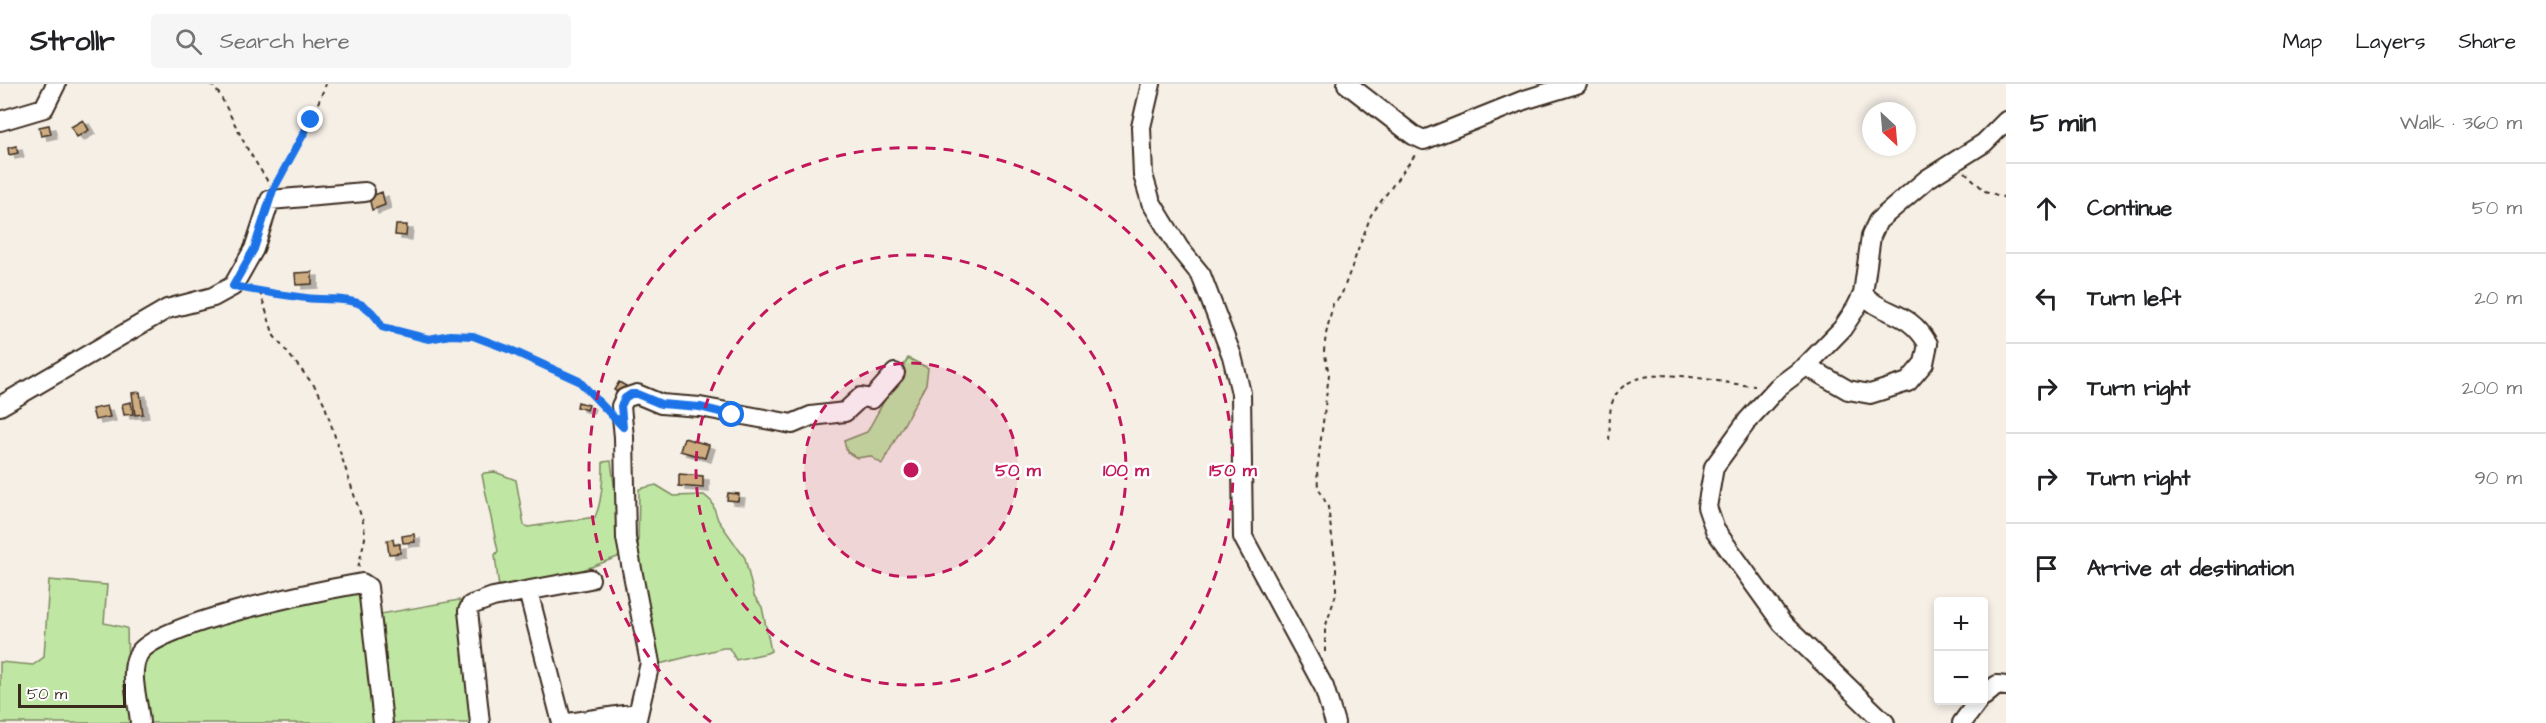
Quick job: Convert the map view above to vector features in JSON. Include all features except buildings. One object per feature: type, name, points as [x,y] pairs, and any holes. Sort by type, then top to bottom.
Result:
[{"type":"street","points":[[0,121],[44,108],[56,84]]},
{"type":"street","points":[[1151,84],[1141,127],[1143,175],[1157,211],[1179,248],[1201,275],[1232,356],[1241,393],[1243,537],[1320,679],[1335,723]]},
{"type":"street","points":[[1347,84],[1413,135],[1424,140],[1513,104],[1577,84]]},
{"type":"street","points":[[1885,723],[1782,623],[1742,570],[1712,523],[1707,507],[1714,467],[1748,420],[1778,387],[1806,366],[1842,328],[1863,294],[1870,236],[1878,221],[1927,179],[1984,143],[2006,121]]},
{"type":"street","points":[[0,406],[167,309],[213,297],[233,286],[254,249],[270,200],[364,192]]},
{"type":"street","points":[[1806,366],[1848,390],[1870,394],[1908,382],[1924,363],[1928,344],[1919,328],[1903,316],[1870,302],[1863,294]]},
{"type":"street","points":[[568,723],[637,718],[650,663],[626,538],[621,406],[625,398],[631,394],[637,394],[661,404],[700,407],[792,424],[812,416],[845,412],[861,397],[872,399],[896,373]]},
{"type":"street","points":[[480,723],[468,612],[471,605],[493,597],[590,579]]},
{"type":"street","points":[[140,723],[134,668],[139,653],[163,635],[233,613],[362,583],[368,587],[383,723]]},
{"type":"street","points":[[528,591],[562,723]]},
{"type":"street","points":[[1988,692],[1997,684],[2006,686]]},
{"type":"street","points":[[1962,723],[1975,705]]},
{"type":"path","points":[[211,84],[220,94],[248,150],[273,190],[311,120],[326,84]]},
{"type":"path","points":[[1320,679],[1324,666],[1325,628],[1335,594],[1335,567],[1328,507],[1317,487],[1329,374],[1324,351],[1326,334],[1333,304],[1341,296],[1371,215],[1408,168],[1424,140]]},
{"type":"path","points":[[1952,164],[1985,191],[2006,198]]},
{"type":"path","points":[[233,286],[314,299],[338,297],[363,305],[376,316],[382,327],[404,334],[429,339],[450,335],[473,336],[513,351],[579,381],[623,427]]},
{"type":"path","points":[[260,292],[274,336],[317,389],[324,403],[364,525],[365,538],[356,578],[362,583]]},
{"type":"path","points":[[1609,440],[1611,407],[1618,392],[1628,383],[1641,378],[1669,376],[1745,386],[1778,387]]},
{"type":"green space","points":[[908,358],[928,368],[926,384],[882,464],[870,456],[857,458],[847,452],[844,441],[867,432]]},
{"type":"green space","points":[[611,461],[623,555],[583,570],[499,588],[495,555],[498,551],[482,475],[495,472],[516,480],[524,525],[528,527],[595,517],[601,498],[603,462]]},
{"type":"green space","points":[[656,485],[674,496],[704,495],[712,502],[718,520],[745,558],[754,596],[762,607],[771,651],[736,660],[729,648],[723,648],[659,664],[638,547],[639,489]]},
{"type":"green space","points":[[49,580],[107,585],[104,623],[127,628],[128,670],[137,723],[0,723],[0,662],[33,665],[44,657]]},
{"type":"green space","points":[[352,588],[365,595],[381,723],[143,723],[137,680],[147,651],[213,626]]},
{"type":"green space","points":[[459,600],[464,605],[475,723],[387,723],[375,615]]},
{"type":"route","points":[[311,120],[273,190],[254,249],[233,286],[314,299],[338,297],[363,305],[376,316],[382,327],[404,334],[429,339],[450,335],[473,336],[563,372],[579,381],[599,399],[611,416],[623,427],[621,406],[625,398],[631,394],[637,394],[661,404],[700,407],[732,415]]}]
